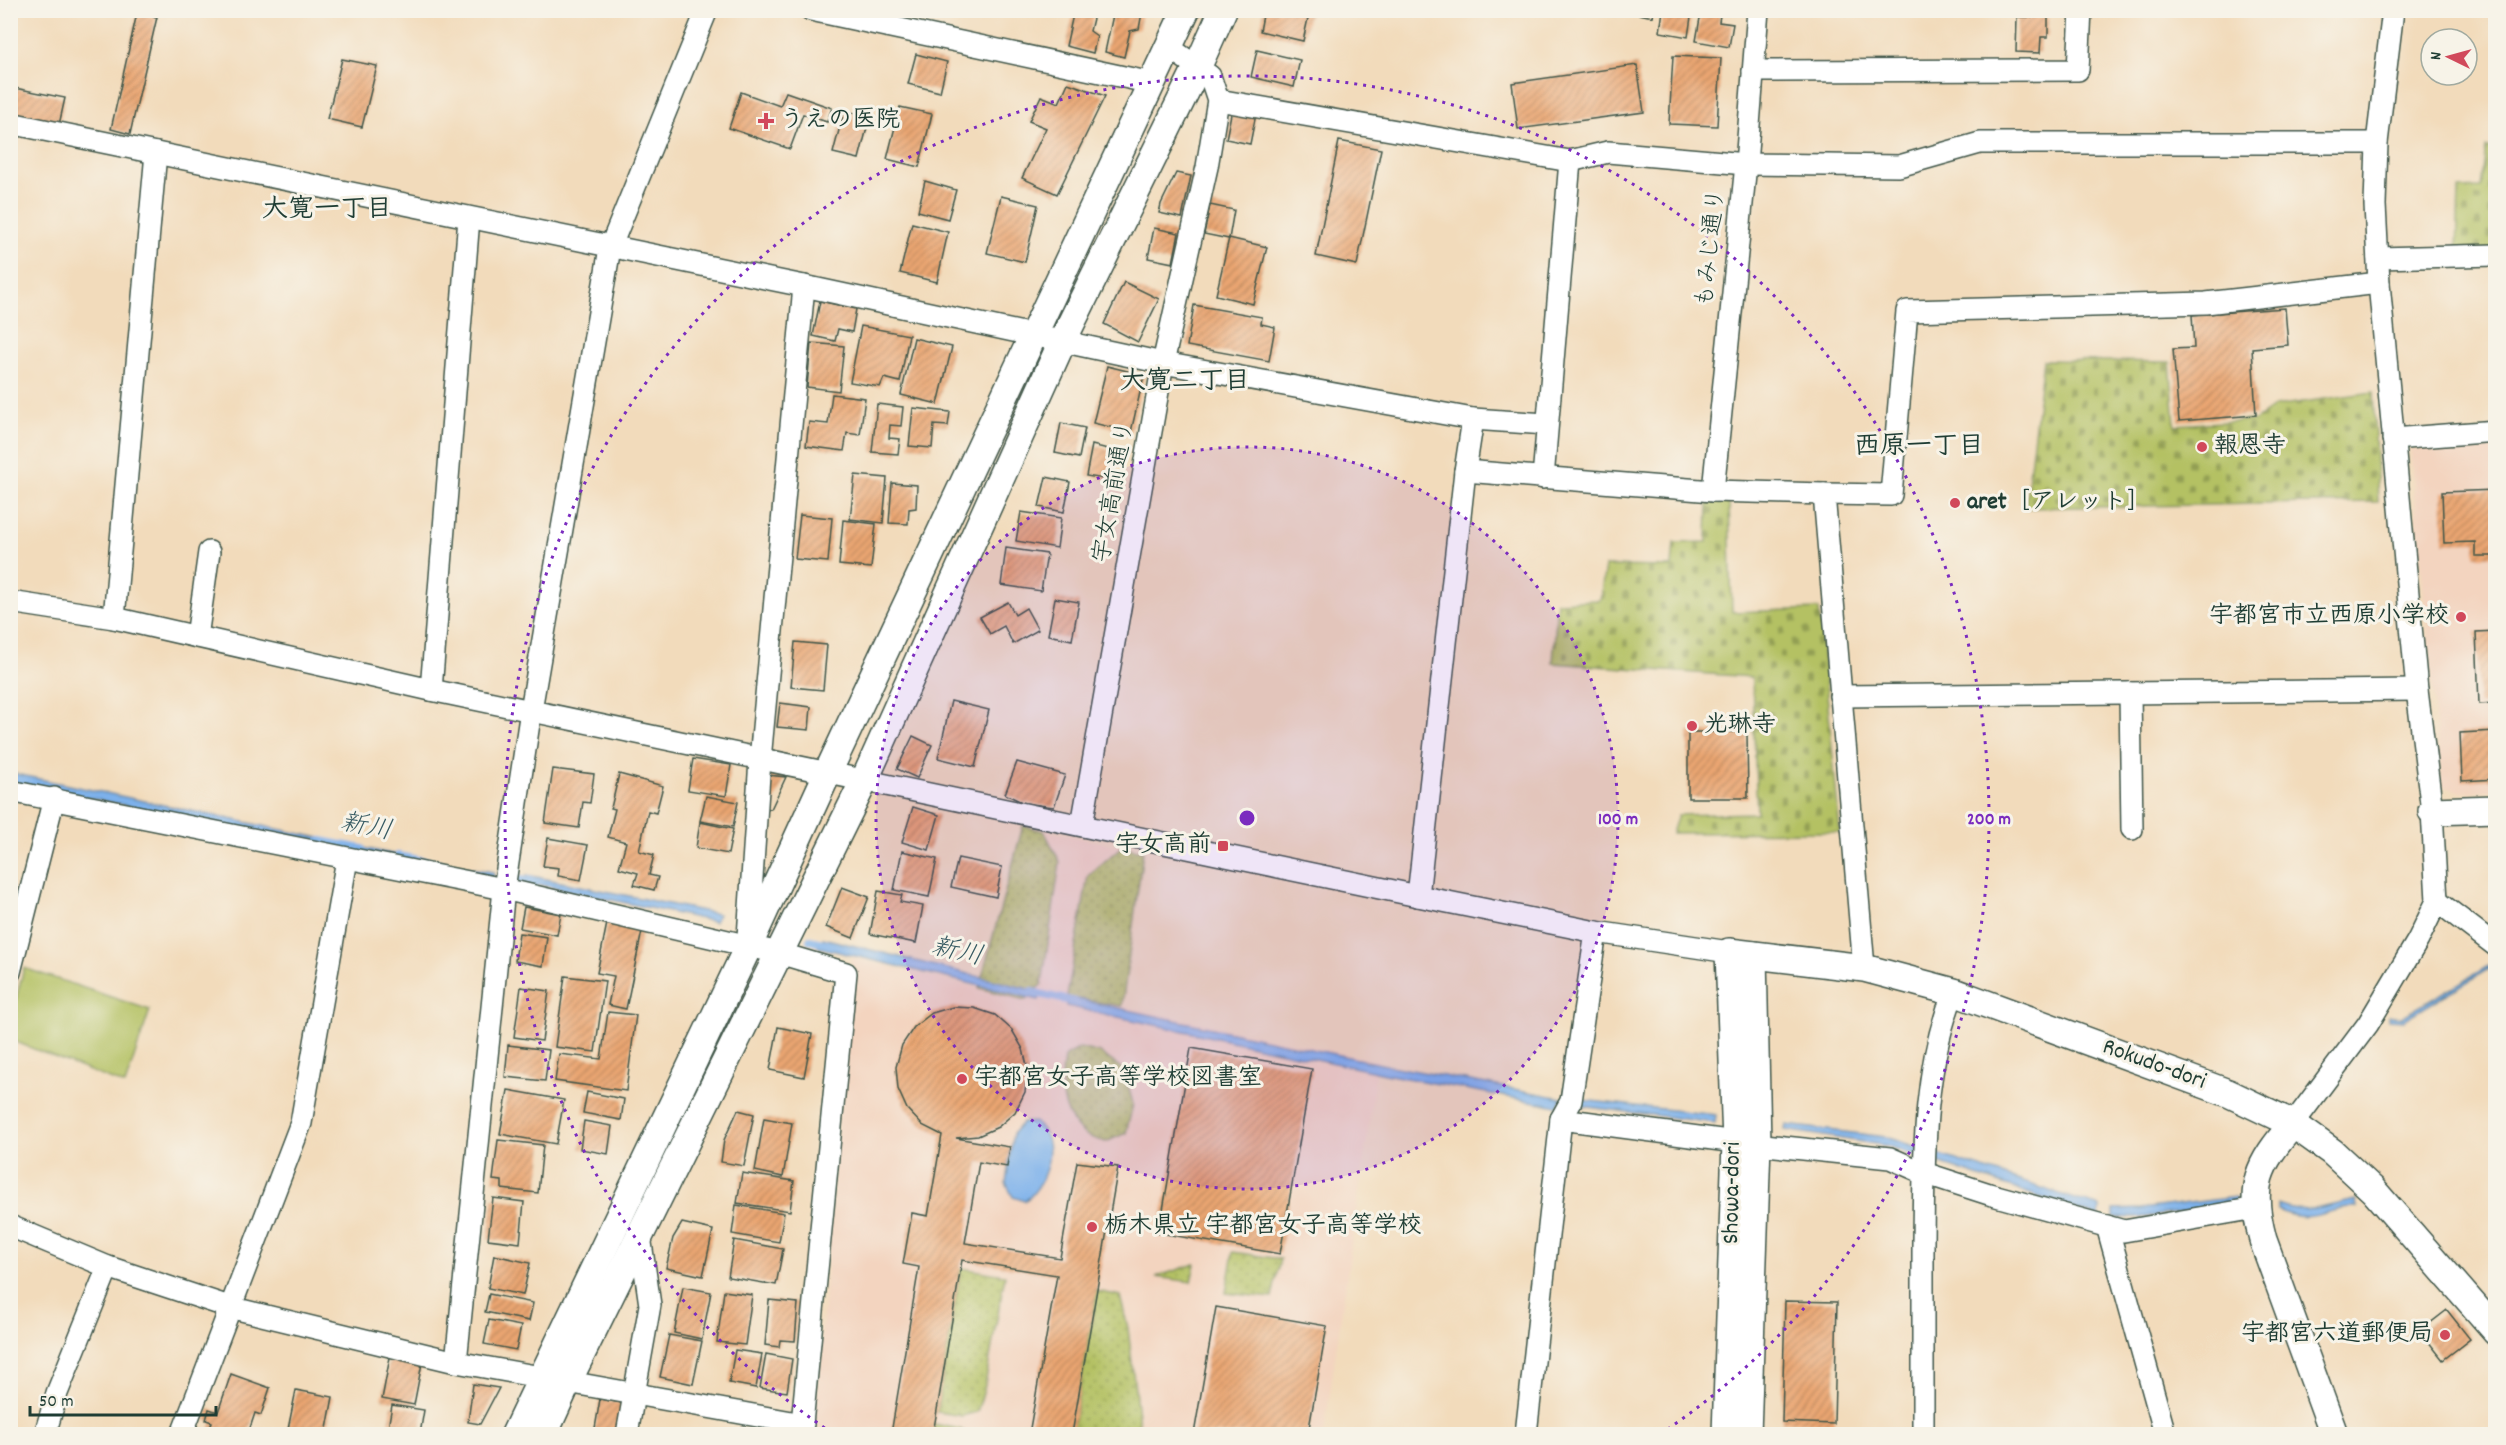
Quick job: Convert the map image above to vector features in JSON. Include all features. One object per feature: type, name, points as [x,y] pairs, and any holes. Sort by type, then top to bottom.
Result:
[{"type":"street","points":[[456,1362],[504,889],[531,710],[610,248],[706,10]]},
{"type":"street","points":[[811,10],[1152,83]]},
{"type":"street","points":[[515,1434],[748,947],[1186,10]]},
{"type":"street","points":[[544,1434],[865,779],[1062,342],[1198,66],[1223,10]]},
{"type":"street","name":"もみじ通り","points":[[1713,491],[1746,164],[1758,10]]},
{"type":"street","points":[[1753,71],[2078,70],[2081,10]]},
{"type":"street","points":[[2334,1434],[2263,1240],[2256,1208],[2256,1185],[2264,1163],[2368,1024],[2418,940],[2437,901],[2432,810],[2417,690],[2393,439],[2379,283],[2375,205],[2377,143],[2393,10]]},
{"type":"street","points":[[1170,48],[1210,76],[1218,100],[1570,161],[1608,152],[1746,164],[1899,166],[1980,143],[2377,143]]},
{"type":"street","name":"宇女高前通り","points":[[1082,825],[1163,363],[1207,166],[1218,100]]},
{"type":"street","points":[[10,123],[804,286],[1163,363],[1473,419],[1546,424]]},
{"type":"street","points":[[114,618],[156,153]]},
{"type":"street","points":[[1543,478],[1570,161]]},
{"type":"street","points":[[431,690],[469,218]]},
{"type":"street","points":[[2378,258],[2496,255]]},
{"type":"street","points":[[1466,471],[1713,491],[1891,495],[1907,311],[2206,303],[2379,283]]},
{"type":"street","points":[[748,947],[760,760],[804,286]]},
{"type":"street","points":[[1418,896],[1473,419]]},
{"type":"street","points":[[2393,439],[2496,431]]},
{"type":"street","points":[[1824,494],[1864,968]]},
{"type":"street","points":[[197,637],[209,552]]},
{"type":"street","points":[[10,602],[114,618],[431,690],[1418,896],[1596,932],[1741,954]]},
{"type":"street","points":[[1840,696],[2417,690]]},
{"type":"street","points":[[2130,693],[2132,829]]},
{"type":"street","points":[[10,791],[504,889],[779,953],[846,973],[802,1429],[633,1393],[456,1362],[229,1307],[108,1267],[10,1226]]},
{"type":"street","points":[[10,972],[54,798]]},
{"type":"street","points":[[2432,810],[2496,808]]},
{"type":"street","points":[[182,1434],[301,1123],[347,859]]},
{"type":"street","points":[[2437,901],[2496,946]]},
{"type":"street","points":[[1526,1434],[1561,1119],[1571,1101],[1596,932]]},
{"type":"street","name":"Rokudo-dori","points":[[1741,954],[1864,968],[1954,992],[2228,1092],[2293,1124],[2332,1152],[2373,1190],[2496,1331]]},
{"type":"street","name":"Showa-dori","points":[[1741,954],[1746,1143],[1747,1434]]},
{"type":"street","points":[[1923,1434],[1924,1173],[1934,1066],[1948,1007],[1954,992]]},
{"type":"street","points":[[1561,1119],[1746,1143],[1890,1158],[1924,1173],[1989,1194],[2124,1231],[2256,1208]]},
{"type":"street","name":"Showa-dori","points":[[1726,1434],[1746,1143]]},
{"type":"street","points":[[2107,1226],[2165,1434]]},
{"type":"street","points":[[627,1434],[650,1305],[640,1236]]},
{"type":"street","points":[[45,1434],[57,1393],[108,1267]]},
{"type":"shaded area","name":"宇都宮市立西原小学校","points":[[2495,444],[2495,790],[2461,792],[2442,786],[2410,449]]},
{"type":"shaded area","name":"栃木県立 宇都宮女子高等学校","points":[[1023,826],[1143,851],[1122,1006],[1378,1061],[1324,1434],[812,1434],[851,957],[979,988]]},
{"type":"green space","points":[[900,11],[921,11],[921,21],[899,16]]},
{"type":"green space","points":[[2486,147],[2495,148],[2495,252],[2457,253],[2459,189],[2481,188]]},
{"type":"green space","points":[[2043,360],[2170,362],[2175,425],[2255,420],[2275,406],[2373,392],[2378,502],[2025,508]]},
{"type":"green space","points":[[1708,502],[1729,502],[1732,612],[1819,609],[1840,832],[1672,833],[1678,815],[1757,813],[1752,677],[1553,663],[1557,602],[1600,600],[1605,566],[1672,567],[1674,543],[1707,542]]},
{"type":"green space","points":[[1023,826],[1044,831],[1060,862],[1042,984],[1025,1000],[979,988]]},
{"type":"green space","points":[[1121,847],[1143,851],[1122,1006],[1067,997],[1088,876]]},
{"type":"green space","points":[[24,968],[150,1010],[125,1085],[11,1040],[11,1018]]},
{"type":"green space","points":[[1080,1048],[1100,1053],[1124,1070],[1133,1104],[1126,1133],[1106,1142],[1091,1138],[1075,1125],[1063,1098],[1064,1057]]},
{"type":"green space","points":[[1233,1252],[1280,1259],[1272,1298],[1226,1293]]},
{"type":"green space","points":[[1195,1264],[1191,1282],[1156,1277]]},
{"type":"green space","points":[[961,1268],[1005,1275],[984,1390],[977,1412],[962,1416],[937,1412]]},
{"type":"green space","points":[[1097,1291],[1120,1296],[1128,1328],[1139,1425],[1137,1434],[1072,1434]]},
{"type":"green space","points":[[935,1424],[960,1429],[968,1434],[933,1434]]},
{"type":"water","points":[[11,773],[330,840],[328,847],[11,782]]},
{"type":"water","points":[[353,846],[407,857],[406,863],[352,852]]},
{"type":"water","points":[[432,862],[494,872],[493,879],[431,868]]},
{"type":"water","points":[[527,875],[718,914],[715,922],[527,882]]},
{"type":"water","points":[[823,938],[1041,992],[1039,1000],[818,947]]},
{"type":"water","points":[[2495,962],[2495,965],[2404,1020],[2388,1019],[2388,1015],[2402,1017]]},
{"type":"water","points":[[1067,997],[1390,1066],[1562,1098],[1557,1106],[1390,1075],[1066,1006]]},
{"type":"water","points":[[1582,1100],[1716,1115],[1715,1123],[1581,1106]]},
{"type":"water","points":[[1034,1122],[1044,1132],[1047,1140],[1048,1160],[1037,1188],[1025,1201],[1013,1197],[1006,1183],[1013,1133],[1022,1123]]},
{"type":"water","points":[[1786,1125],[1886,1137],[2100,1207],[2099,1217],[1888,1146],[1785,1130]]},
{"type":"water","points":[[2236,1197],[2237,1205],[2137,1218],[2114,1217],[2114,1210],[2142,1209]]},
{"type":"water","points":[[2356,1200],[2357,1208],[2345,1208],[2320,1215],[2302,1217],[2277,1210],[2277,1204],[2308,1210]]},
{"type":"building","points":[[1074,10],[1095,10],[1090,31],[1097,36],[1093,53],[1066,46]]},
{"type":"building","points":[[1114,10],[1142,13],[1139,29],[1130,31],[1124,57],[1105,52]]},
{"type":"building","points":[[1264,10],[1294,10],[1309,14],[1303,41],[1260,31]]},
{"type":"building","points":[[1621,10],[1654,10],[1653,17]]},
{"type":"building","points":[[1663,10],[1692,10],[1688,37],[1660,32]]},
{"type":"building","points":[[1701,12],[1720,15],[1719,22],[1733,24],[1729,47],[1696,41]]},
{"type":"building","points":[[137,13],[157,17],[130,134],[111,129]]},
{"type":"building","points":[[2017,17],[2048,17],[2048,37],[2041,37],[2040,53],[2016,52]]},
{"type":"building","points":[[1257,50],[1300,60],[1294,87],[1251,77]]},
{"type":"building","points":[[916,54],[947,62],[940,92],[908,84]]},
{"type":"building","points":[[1673,56],[1721,58],[1717,126],[1669,124]]},
{"type":"building","points":[[342,59],[377,66],[362,127],[327,119]]},
{"type":"building","points":[[1637,65],[1644,112],[1518,129],[1512,83]]},
{"type":"building","points":[[1068,83],[1105,96],[1057,194],[1022,178],[1046,128],[1029,121],[1041,96],[1059,103]]},
{"type":"building","points":[[10,87],[65,98],[59,125],[10,114]]},
{"type":"building","name":"うえの医院","points":[[741,92],[780,106],[786,92],[832,108],[827,122],[803,114],[790,149],[729,128]]},
{"type":"building","points":[[900,107],[932,114],[919,167],[887,159]]},
{"type":"building","points":[[1232,109],[1256,114],[1250,144],[1226,139]]},
{"type":"building","points":[[844,111],[870,116],[859,159],[833,153]]},
{"type":"building","points":[[1339,141],[1381,149],[1357,265],[1316,256]]},
{"type":"building","points":[[1176,173],[1191,176],[1182,218],[1159,213]]},
{"type":"building","points":[[925,181],[956,190],[948,219],[918,211]]},
{"type":"building","points":[[1001,196],[1038,205],[1025,262],[987,253]]},
{"type":"building","points":[[1210,205],[1234,210],[1229,239],[1204,234]]},
{"type":"building","points":[[912,223],[948,232],[937,282],[900,273]]},
{"type":"building","points":[[1154,228],[1179,233],[1173,263],[1148,258]]},
{"type":"building","points":[[1229,238],[1267,247],[1253,304],[1216,295]]},
{"type":"building","points":[[1124,282],[1159,299],[1138,342],[1104,324]]},
{"type":"building","points":[[820,301],[856,309],[852,332],[838,329],[835,341],[813,336]]},
{"type":"building","points":[[1194,305],[1262,317],[1261,324],[1275,327],[1269,361],[1187,346]]},
{"type":"building","points":[[2285,308],[2288,345],[2252,348],[2256,415],[2179,421],[2173,349],[2194,348],[2192,315]]},
{"type":"building","points":[[861,326],[909,335],[900,382],[884,378],[880,387],[850,382]]},
{"type":"building","points":[[914,338],[952,347],[938,404],[901,395]]},
{"type":"building","points":[[811,343],[844,346],[839,391],[807,387]]},
{"type":"building","points":[[1107,366],[1144,375],[1131,432],[1093,423]]},
{"type":"building","points":[[832,394],[865,398],[860,435],[847,433],[844,451],[806,446],[809,422],[828,424]]},
{"type":"building","points":[[877,404],[903,407],[901,426],[890,425],[889,438],[900,439],[898,454],[872,452]]},
{"type":"building","points":[[913,408],[950,412],[948,426],[934,425],[932,448],[909,446]]},
{"type":"building","points":[[1061,423],[1085,428],[1079,458],[1055,453]]},
{"type":"building","points":[[1092,445],[1116,451],[1110,480],[1086,476]]},
{"type":"building","points":[[855,475],[887,478],[883,523],[850,519]]},
{"type":"building","points":[[1046,477],[1070,482],[1064,512],[1039,507]]},
{"type":"building","points":[[892,483],[917,485],[916,508],[909,509],[908,524],[889,523]]},
{"type":"building","points":[[2496,490],[2496,556],[2475,556],[2475,542],[2444,543],[2442,492]]},
{"type":"building","points":[[1021,512],[1061,518],[1057,548],[1016,541]]},
{"type":"building","points":[[800,515],[832,518],[828,562],[795,559]]},
{"type":"building","points":[[843,520],[876,524],[871,568],[839,565]]},
{"type":"building","points":[[1006,548],[1047,554],[1041,591],[1001,585]]},
{"type":"building","points":[[1055,598],[1079,602],[1072,640],[1048,635]]},
{"type":"building","points":[[1008,602],[1015,615],[1026,608],[1038,630],[1013,644],[1004,626],[990,634],[980,617]]},
{"type":"building","points":[[2496,631],[2496,703],[2479,704],[2476,632]]},
{"type":"building","points":[[795,642],[827,645],[823,690],[791,687]]},
{"type":"building","points":[[951,701],[989,710],[975,767],[938,758]]},
{"type":"building","points":[[780,703],[811,707],[809,730],[777,727]]},
{"type":"building","points":[[2496,731],[2496,779],[2462,781],[2460,733]]},
{"type":"building","points":[[1688,732],[1747,732],[1748,798],[1688,798]]},
{"type":"building","points":[[913,736],[932,745],[917,778],[897,769]]},
{"type":"building","points":[[693,759],[731,765],[726,796],[688,790]]},
{"type":"building","points":[[1017,762],[1065,775],[1054,807],[1024,803],[1005,794]]},
{"type":"building","points":[[553,769],[594,774],[590,803],[583,802],[579,828],[545,823]]},
{"type":"building","points":[[619,774],[663,786],[656,813],[648,811],[639,851],[654,855],[649,875],[658,877],[654,890],[634,885],[638,873],[619,868],[626,842],[608,837],[615,809],[611,808]]},
{"type":"building","points":[[767,775],[786,777],[771,809],[763,808]]},
{"type":"building","points":[[706,796],[738,802],[733,827],[700,821]]},
{"type":"building","points":[[913,807],[939,815],[929,850],[902,842]]},
{"type":"building","points":[[700,822],[733,829],[728,854],[696,848]]},
{"type":"building","points":[[548,838],[588,845],[581,880],[558,876],[559,868],[543,866]]},
{"type":"building","points":[[902,851],[937,859],[929,897],[894,890]]},
{"type":"building","points":[[958,858],[1002,867],[996,897],[951,887]]},
{"type":"building","points":[[842,887],[869,897],[853,938],[826,927]]},
{"type":"building","points":[[878,891],[902,895],[900,902],[923,906],[916,943],[870,934]]},
{"type":"building","points":[[524,907],[561,914],[557,935],[520,928]]},
{"type":"building","points":[[607,923],[642,931],[626,1009],[608,1005],[614,976],[597,973]]},
{"type":"building","points":[[519,933],[547,937],[543,966],[515,961]]},
{"type":"building","points":[[565,976],[605,981],[595,1052],[555,1047]]},
{"type":"building","points":[[521,987],[549,991],[542,1041],[514,1037]]},
{"type":"building","points":[[953,1007],[974,1008],[995,1015],[1012,1030],[1023,1049],[1028,1070],[1025,1092],[1015,1112],[998,1127],[978,1136],[956,1138],[1010,1147],[1007,1167],[979,1162],[965,1243],[1060,1258],[1077,1162],[1118,1167],[1072,1434],[1029,1434],[1057,1275],[962,1260],[933,1434],[891,1434],[919,1267],[903,1264],[912,1213],[928,1216],[942,1135],[922,1125],[907,1109],[898,1089],[896,1067],[902,1045],[914,1027],[932,1013]]},
{"type":"building","points":[[608,1012],[636,1015],[626,1091],[555,1081],[559,1054],[601,1059]]},
{"type":"building","points":[[778,1027],[812,1034],[804,1077],[770,1070]]},
{"type":"building","points":[[508,1045],[549,1050],[545,1081],[505,1077]]},
{"type":"building","points":[[1191,1048],[1312,1069],[1280,1254],[1159,1233]]},
{"type":"building","points":[[508,1090],[564,1100],[556,1144],[500,1134]]},
{"type":"building","points":[[587,1092],[624,1099],[621,1120],[583,1113]]},
{"type":"building","points":[[738,1110],[754,1114],[744,1166],[721,1162],[724,1140]]},
{"type":"building","points":[[764,1118],[792,1123],[783,1177],[755,1171]]},
{"type":"building","points":[[584,1121],[612,1126],[608,1154],[580,1149]]},
{"type":"building","points":[[498,1140],[543,1145],[538,1193],[502,1189],[502,1181],[493,1180]]},
{"type":"building","points":[[742,1173],[794,1181],[790,1211],[737,1203]]},
{"type":"building","points":[[493,1198],[524,1202],[520,1243],[488,1239]]},
{"type":"building","points":[[736,1205],[784,1213],[779,1242],[732,1234]]},
{"type":"building","points":[[682,1223],[713,1230],[703,1276],[666,1268],[673,1238]]},
{"type":"building","points":[[734,1240],[783,1249],[776,1285],[728,1277]]},
{"type":"building","points":[[494,1255],[530,1263],[523,1295],[488,1288]]},
{"type":"building","points":[[683,1287],[711,1292],[702,1339],[674,1333]]},
{"type":"building","points":[[724,1291],[752,1295],[745,1345],[717,1342]]},
{"type":"building","points":[[489,1294],[533,1303],[529,1321],[485,1312]]},
{"type":"building","points":[[769,1300],[798,1303],[795,1341],[780,1340],[779,1347],[765,1345]]},
{"type":"building","points":[[1785,1301],[1837,1302],[1834,1424],[1782,1422]]},
{"type":"building","points":[[1216,1307],[1327,1326],[1308,1434],[1194,1434]]},
{"type":"building","name":"宇都宮六道郵便局","points":[[2447,1310],[2470,1339],[2443,1360],[2420,1331]]},
{"type":"building","points":[[489,1320],[521,1326],[516,1350],[484,1344]]},
{"type":"building","points":[[669,1335],[702,1341],[693,1384],[660,1377]]},
{"type":"building","points":[[735,1350],[762,1354],[756,1388],[729,1383]]},
{"type":"building","points":[[391,1352],[423,1358],[414,1405],[382,1399]]},
{"type":"building","points":[[766,1354],[792,1359],[787,1392],[760,1388]]},
{"type":"building","points":[[231,1374],[270,1388],[261,1415],[255,1413],[248,1434],[208,1434],[212,1422],[206,1420],[209,1409],[218,1412]]},
{"type":"building","points":[[473,1384],[499,1388],[480,1424],[468,1422]]},
{"type":"building","points":[[296,1390],[333,1397],[326,1434],[287,1434]]},
{"type":"building","points":[[600,1399],[628,1404],[623,1434],[594,1434]]},
{"type":"building","points":[[392,1405],[424,1410],[420,1434],[387,1434]]},
{"type":"waterway","name":"新川","points":[[321,841],[362,849]]},
{"type":"waterway","name":"新川","points":[[398,856],[442,865]]},
{"type":"waterway","name":"新川","points":[[506,877],[536,883]]},
{"type":"waterway","name":"新川","points":[[810,940],[830,945]]},
{"type":"waterway","name":"新川","points":[[1031,992],[1075,1002]]},
{"type":"place","name":"うえの医院","points":[[766,121]]},
{"type":"place","name":"報恩寺","points":[[2202,447]]},
{"type":"place","name":"aret［アレット］","points":[[1955,503]]},
{"type":"place","name":"宇都宮市立西原小学校","points":[[2461,617]]},
{"type":"place","name":"光琳寺","points":[[1692,726]]},
{"type":"place","name":"宇女高前","points":[[1223,846]]},
{"type":"place","name":"宇都宮女子高等学校図書室","points":[[962,1079]]},
{"type":"place","name":"栃木県立 宇都宮女子高等学校","points":[[1092,1227]]},
{"type":"place","name":"宇都宮六道郵便局","points":[[2445,1335]]},
{"type":"district","name":"大寛一丁目","points":[[327,210]]},
{"type":"district","name":"大寛二丁目","points":[[1185,382]]},
{"type":"district","name":"西原一丁目","points":[[1919,447]]}]
